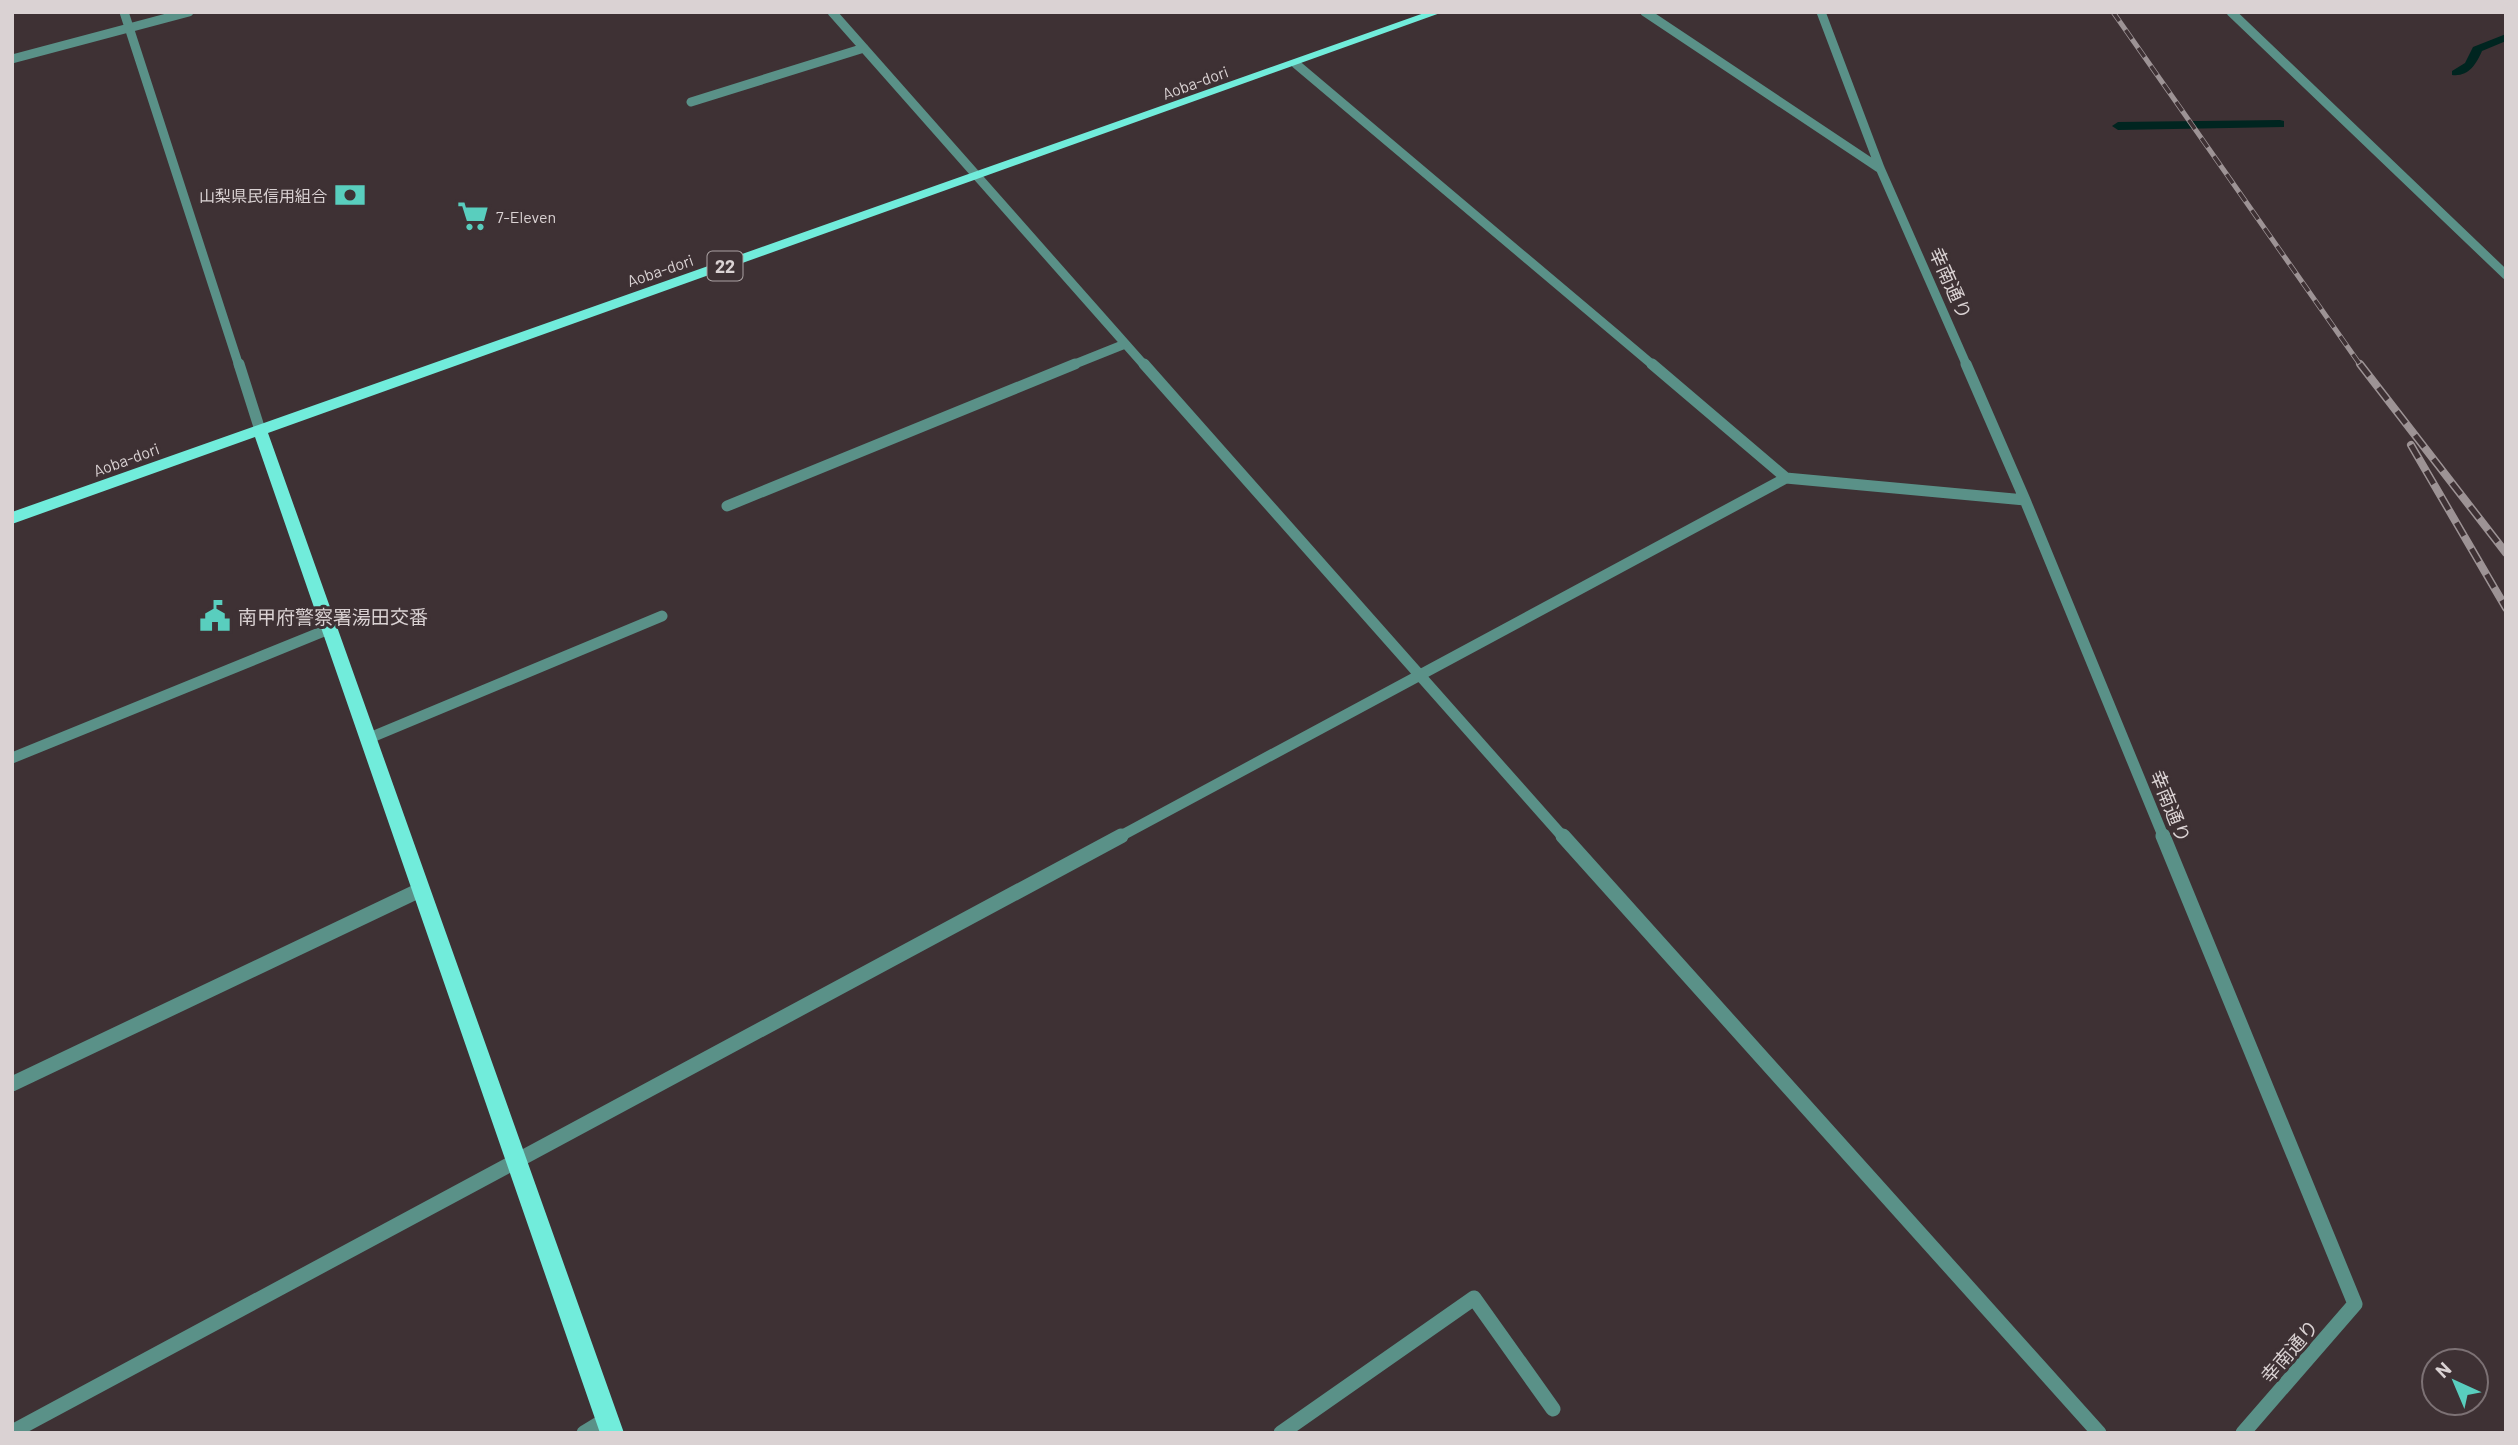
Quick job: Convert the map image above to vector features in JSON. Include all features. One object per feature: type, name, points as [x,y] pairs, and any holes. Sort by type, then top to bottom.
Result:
[{"type":"main road","name":"Aoba-dori","points":[[12,518],[583,314],[979,178],[1438,12]]},
{"type":"main road","points":[[260,430],[609,1426]]},
{"type":"street","points":[[124,12],[260,430]]},
{"type":"street","points":[[12,60],[189,12]]},
{"type":"street","points":[[832,12],[1419,676],[2099,1433]]},
{"type":"street","points":[[1645,12],[1880,168]]},
{"type":"street","name":"幸南通り","points":[[1821,12],[1880,168],[2025,500],[2355,1304],[2243,1433]]},
{"type":"street","points":[[2231,12],[2506,275]]},
{"type":"street","points":[[691,102],[864,48]]},
{"type":"street","points":[[1296,64],[1786,478]]},
{"type":"street","points":[[727,506],[1125,344]]},
{"type":"street","points":[[12,1432],[1786,478],[2025,500]]},
{"type":"street","points":[[367,739],[663,616]]},
{"type":"street","points":[[12,758],[328,629]]},
{"type":"street","points":[[12,1084],[420,890]]},
{"type":"street","points":[[1281,1433],[1474,1298],[1553,1409]]},
{"type":"street","points":[[584,1433],[609,1426]]},
{"type":"waterway","points":[[2456,73],[2470,65],[2477,49],[2506,37]]},
{"type":"waterway","points":[[2118,126],[2280,124]]},
{"type":"railway","points":[[2113,12],[2361,366]]},
{"type":"railway","points":[[2360,364],[2506,553]]},
{"type":"railway","points":[[2411,445],[2506,608]]},
{"type":"place","name":"山梨県民信用組合","points":[[350,195]]},
{"type":"place","name":"7-Eleven","points":[[473,216]]},
{"type":"place","name":"南甲府警察署湯田交番","points":[[215,616]]}]
